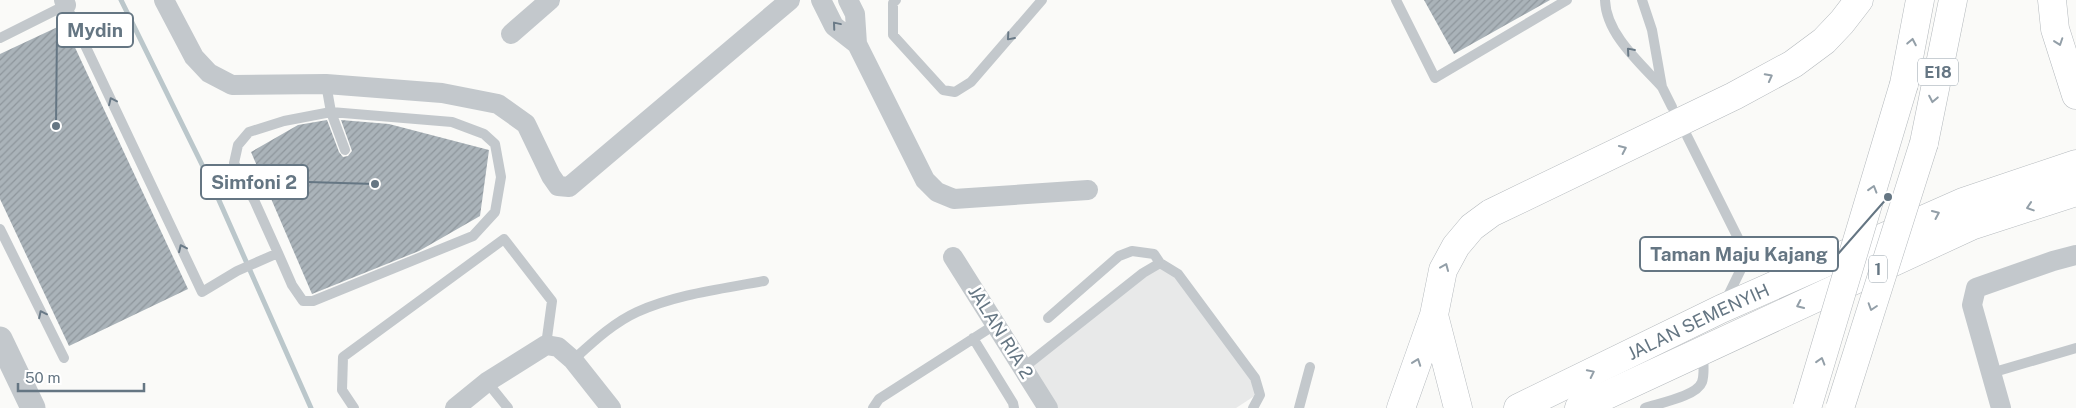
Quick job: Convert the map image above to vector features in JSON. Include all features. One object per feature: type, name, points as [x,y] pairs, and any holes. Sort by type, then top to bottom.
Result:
[{"type":"main road","points":[[1401,408],[1434,315],[1443,270],[1456,246],[1478,222],[1490,213],[1734,96],[1793,64],[1824,41],[1859,0]]},
{"type":"main road","name":"E18","points":[[1807,408],[1904,84],[1920,0]]},
{"type":"main road","name":"E18","points":[[1840,408],[1924,144],[1953,0]]},
{"type":"main road","points":[[2052,0],[2055,29],[2075,88]]},
{"type":"main road","name":"JALAN SEMENYIH","points":[[1518,408],[1732,305],[1963,202],[2076,164]]},
{"type":"main road","name":"JALAN SEMENYIH","points":[[1579,408],[1971,226],[2076,192]]},
{"type":"main road","points":[[1732,305],[1754,326]]},
{"type":"main road","points":[[1434,315],[1458,408]]},
{"type":"street","points":[[164,0],[194,57],[209,74],[232,85],[326,84],[442,93],[498,104],[526,124],[551,176],[558,186],[569,187],[790,0]]},
{"type":"street","points":[[511,34],[550,0]]},
{"type":"street","points":[[822,0],[834,26],[857,44]]},
{"type":"street","points":[[848,0],[855,14],[857,44],[925,180],[936,192],[954,199],[1088,190]]},
{"type":"street","points":[[2001,408],[1972,305],[1976,288],[2052,261],[2076,255]]},
{"type":"street","name":"JALAN RIA 2","points":[[953,257],[1023,368],[1045,407]]},
{"type":"street","points":[[0,339],[33,408]]},
{"type":"street","points":[[455,408],[487,382],[546,345],[558,347],[573,360],[611,408]]},
{"type":"lane","points":[[896,0],[893,3],[893,35],[943,90],[956,92],[971,82],[1042,0]]},
{"type":"lane","points":[[1396,0],[1435,78],[1567,0]]},
{"type":"lane","points":[[1605,0],[1606,13],[1623,43],[1662,87]]},
{"type":"lane","points":[[1642,0],[1652,30],[1662,87],[1672,108]]},
{"type":"lane","points":[[0,38],[65,2],[202,292],[237,271],[278,253]]},
{"type":"lane","points":[[326,84],[332,112],[345,150]]},
{"type":"lane","points":[[332,112],[452,122],[484,134],[496,144],[501,177],[495,212],[472,236],[314,301],[303,301],[292,285],[278,253],[234,163],[238,145],[249,132],[284,121],[332,112]]},
{"type":"lane","points":[[1687,136],[1742,248],[1742,267],[1732,305]]},
{"type":"lane","points":[[0,229],[64,358]]},
{"type":"lane","points":[[354,408],[342,390],[343,357],[504,239],[552,301],[546,345]]},
{"type":"lane","points":[[1742,248],[1776,267],[1812,269]]},
{"type":"lane","points":[[1048,318],[1119,256],[1132,251],[1154,254],[1160,263],[1178,274],[1255,378],[1260,395],[1253,408]]},
{"type":"lane","points":[[1023,368],[1143,273],[1160,263]]},
{"type":"lane","points":[[573,360],[603,333],[637,312],[682,297],[764,281]]},
{"type":"lane","points":[[873,408],[879,399],[996,324]]},
{"type":"lane","points":[[973,338],[1013,403],[1014,408]]},
{"type":"lane","points":[[1991,373],[2076,348]]},
{"type":"lane","points":[[1645,408],[1694,392],[1702,384],[1704,371],[1702,350]]},
{"type":"lane","points":[[1299,408],[1310,367]]},
{"type":"lane","points":[[487,382],[508,408]]},
{"type":"shaded area","points":[[1160,268],[1176,277],[1252,381],[1256,395],[1236,408],[1048,408],[1030,367],[1145,276]]},
{"type":"building","points":[[1424,0],[1550,0],[1454,54]]},
{"type":"building","points":[[64,24],[188,289],[69,346],[0,199],[0,54]]},
{"type":"building","points":[[327,120],[339,152],[343,157],[348,156],[352,151],[341,120],[389,124],[489,150],[480,216],[419,251],[312,294],[251,152],[298,125]]},
{"type":"waterway","points":[[121,0],[214,189],[311,408]]},
{"type":"place","name":"Mydin","points":[[56,126]]},
{"type":"place","name":"Simfoni 2","points":[[375,184]]},
{"type":"place","name":"Taman Maju Kajang","points":[[1888,197]]}]
